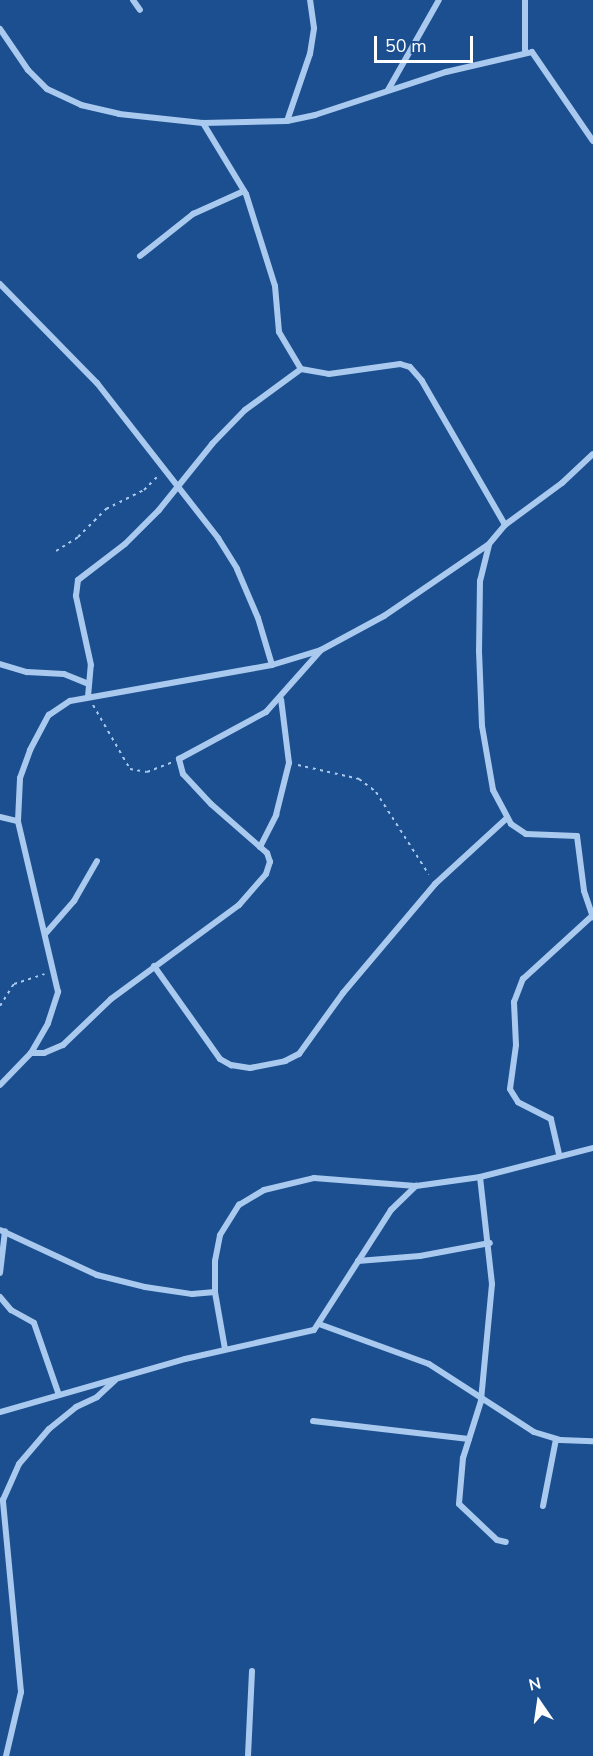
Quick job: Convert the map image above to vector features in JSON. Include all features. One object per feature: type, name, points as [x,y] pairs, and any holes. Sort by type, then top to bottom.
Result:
[{"type":"street","points":[[133,0],[140,10]]},
{"type":"street","points":[[287,121],[310,54],[314,27],[310,0]]},
{"type":"street","points":[[387,90],[439,0]]},
{"type":"street","points":[[525,0],[525,51]]},
{"type":"street","points":[[0,29],[28,70],[47,90],[81,105],[119,114],[203,123],[287,121],[344,108],[387,90],[525,51],[537,55],[555,90],[592,139]]},
{"type":"street","points":[[203,123],[244,191],[275,286],[279,332],[301,369]]},
{"type":"street","points":[[140,256],[194,214],[244,191]]},
{"type":"street","points":[[0,284],[96,383],[179,486],[237,569],[272,665]]},
{"type":"street","points":[[88,697],[91,665],[76,596],[78,580],[125,544],[179,486],[244,410],[301,369],[329,374],[400,364],[410,367],[422,381],[505,525]]},
{"type":"street","points":[[0,1085],[31,1053],[55,1006],[56,971],[23,857],[18,821],[20,778],[40,728],[56,708],[88,697],[272,665],[321,650],[384,616],[489,544],[505,525],[562,483],[593,454]]},
{"type":"street","points":[[489,544],[480,581],[482,726],[493,790],[507,818],[526,834],[577,836],[584,891],[593,916],[523,979],[514,1002],[516,1045],[510,1089],[518,1102],[551,1119],[559,1154]]},
{"type":"street","points":[[31,1053],[44,1053],[63,1045],[111,999],[252,893],[266,874],[270,861],[260,847],[188,780],[179,767],[179,759],[266,712],[281,699],[321,650]]},
{"type":"street","points":[[0,664],[27,672],[64,674],[89,684]]},
{"type":"street","points":[[260,847],[276,815],[289,763],[281,699]]},
{"type":"street","points":[[0,817],[18,821]]},
{"type":"street","points":[[154,966],[220,1059],[250,1068],[285,1061],[299,1054],[343,993],[435,884],[507,818]]},
{"type":"street","points":[[46,933],[74,901],[97,861]]},
{"type":"street","points":[[225,1349],[215,1292],[220,1234],[239,1205],[264,1190],[314,1178],[416,1186],[480,1177],[559,1154],[593,1148]]},
{"type":"street","points":[[480,1177],[490,1243],[492,1284],[481,1401],[459,1476],[459,1504],[496,1540],[506,1542]]},
{"type":"street","points":[[0,1412],[225,1349],[314,1330],[402,1196],[416,1186]]},
{"type":"street","points":[[0,1273],[2,1230],[97,1275],[180,1293],[215,1292]]},
{"type":"street","points":[[358,1261],[420,1256],[490,1243]]},
{"type":"street","points":[[0,1297],[11,1310],[34,1323],[58,1395]]},
{"type":"street","points":[[319,1324],[429,1364],[481,1401],[534,1432],[556,1439],[593,1441]]},
{"type":"street","points":[[6,1756],[21,1692],[3,1500],[19,1464],[49,1430],[76,1407],[97,1397],[115,1379]]},
{"type":"street","points":[[313,1421],[469,1439]]},
{"type":"street","points":[[543,1506],[556,1439]]},
{"type":"street","points":[[248,1756],[252,1671]]},
{"type":"path","points":[[56,551],[78,537],[106,509],[144,490],[164,468]]},
{"type":"path","points":[[88,697],[133,771],[147,772],[179,759]]},
{"type":"path","points":[[289,763],[360,779],[376,792],[435,884]]},
{"type":"path","points":[[0,1006],[14,984],[56,971]]}]
